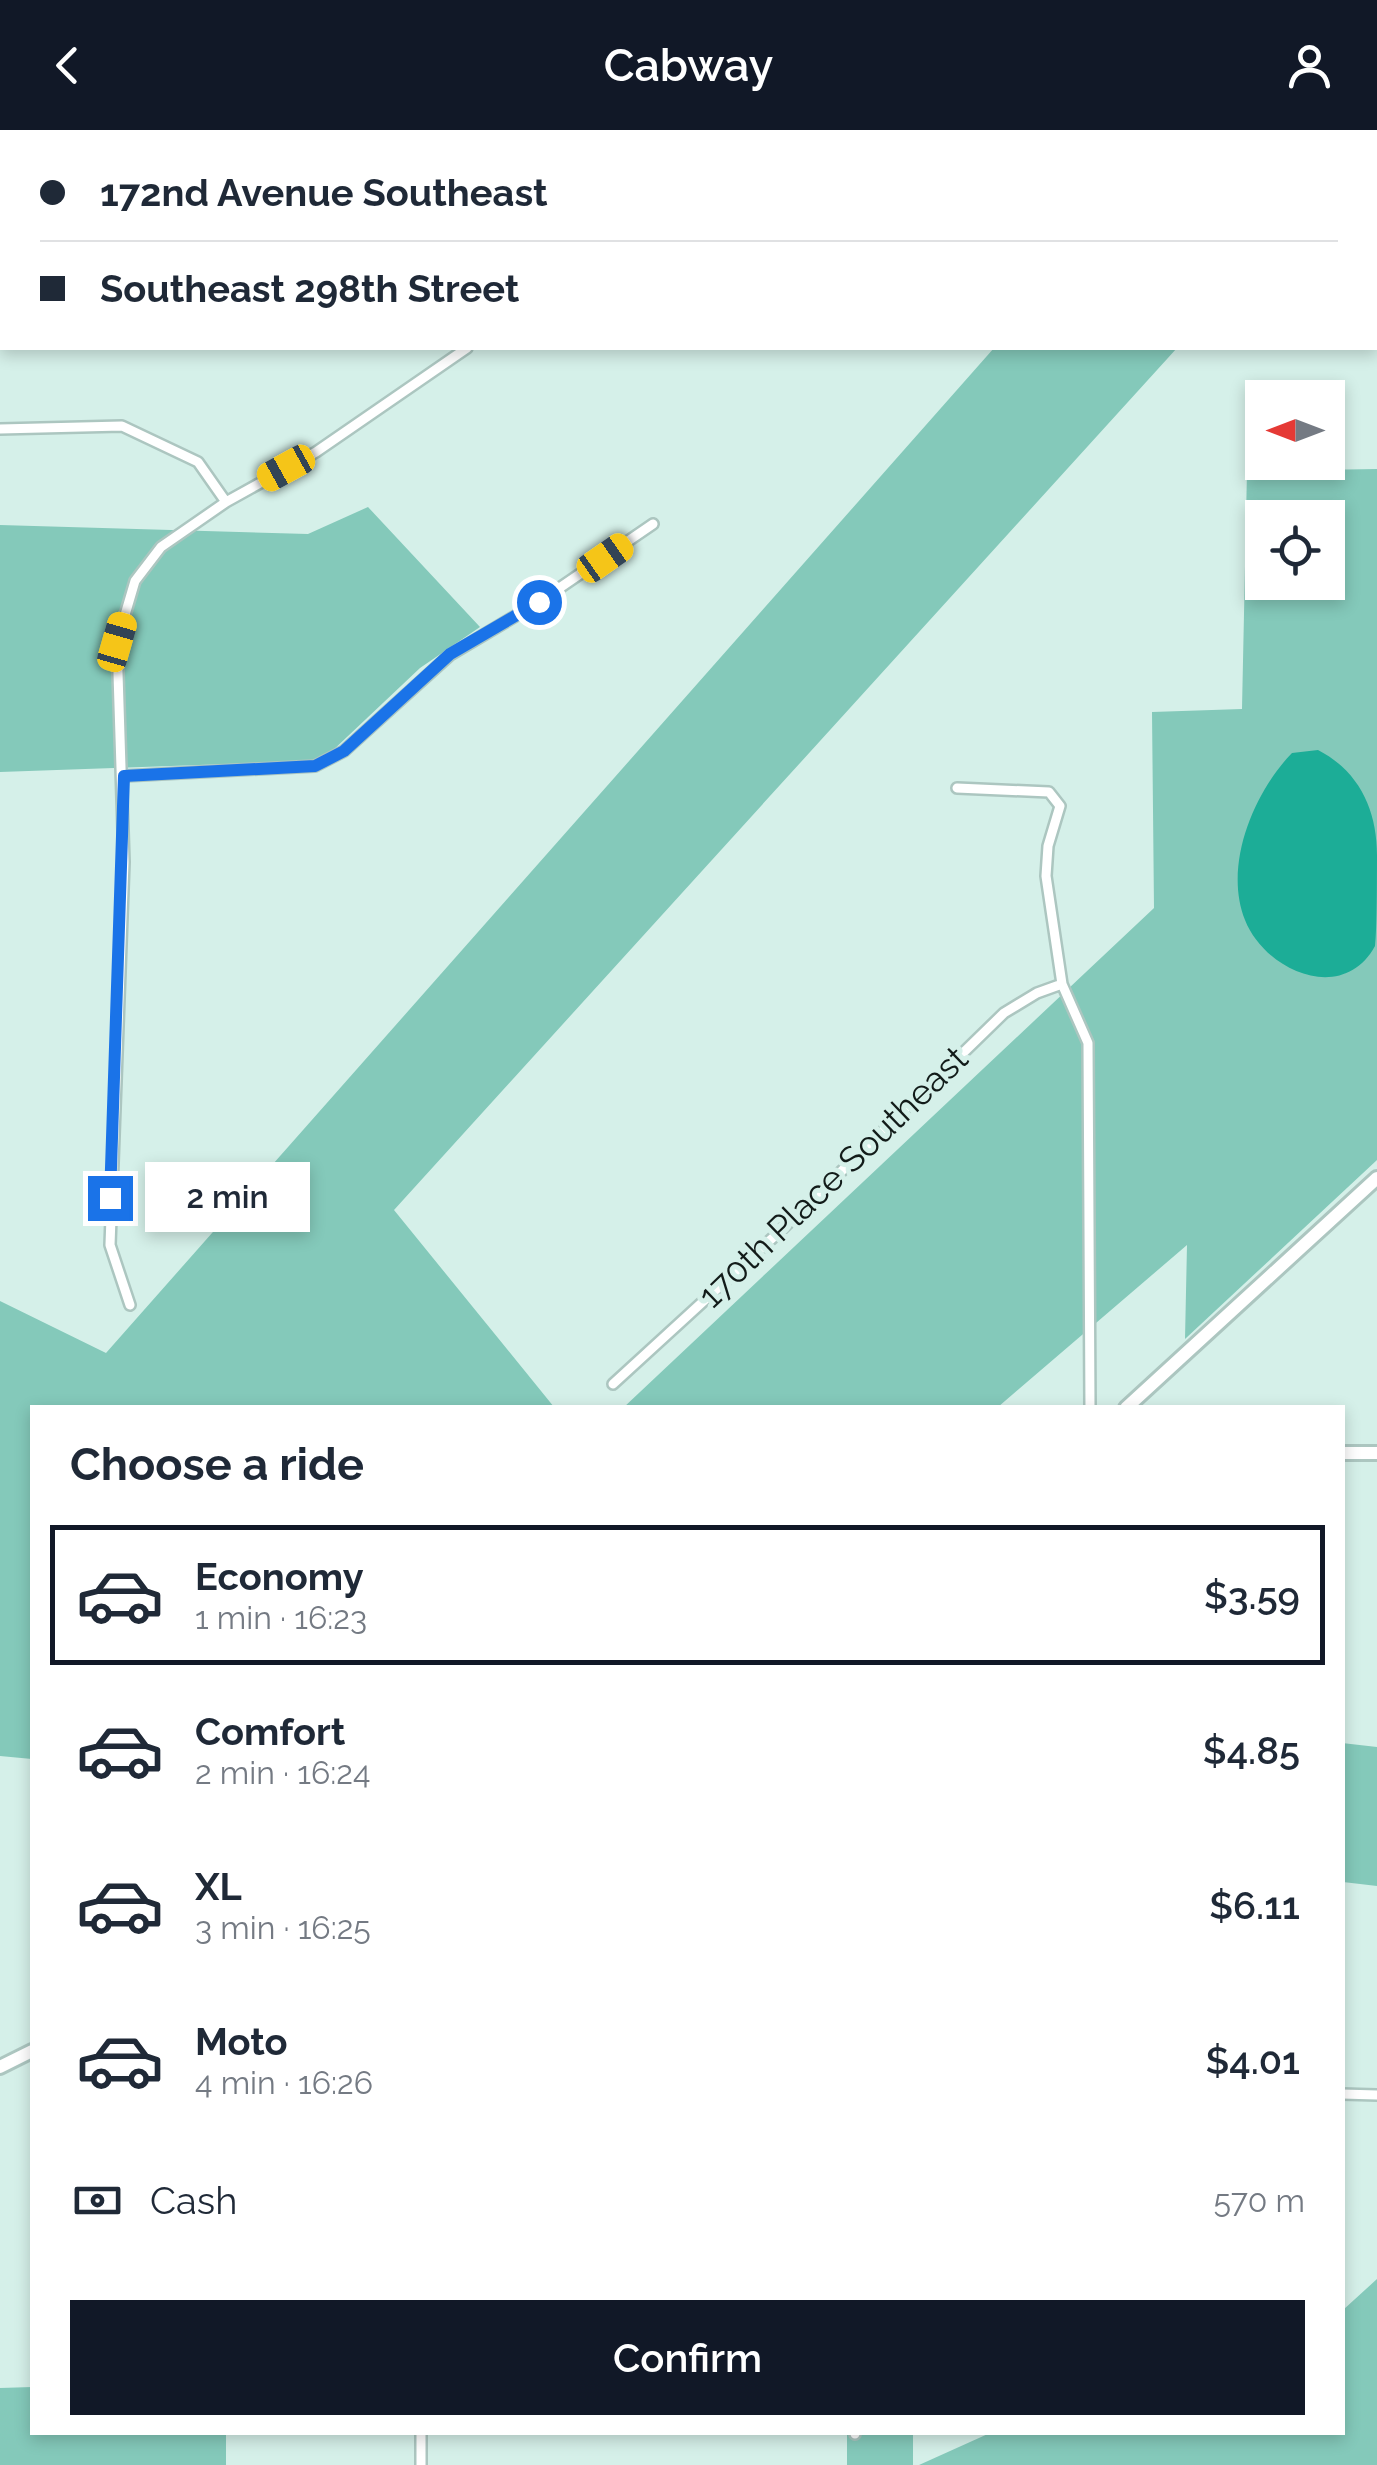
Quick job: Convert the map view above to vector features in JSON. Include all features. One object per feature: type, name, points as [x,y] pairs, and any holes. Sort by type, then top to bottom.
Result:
[{"type":"street","points":[[130,1306],[110,1245],[124,776],[117,642],[135,581],[161,547],[226,502],[316,452],[466,350]]},
{"type":"street","points":[[0,429],[122,426],[198,462],[226,502]]},
{"type":"street","points":[[124,776],[315,766],[344,751],[450,654],[539,602],[654,524]]},
{"type":"street","points":[[957,788],[1049,792],[1060,806],[1048,846],[1046,876],[1062,984],[1088,1042],[1090,1405]]},
{"type":"street","name":"170th Place Southeast","points":[[612,1384],[778,1233],[1004,1013],[1036,993],[1062,984]]},
{"type":"street","points":[[1129,1405],[1377,1178]]},
{"type":"street","points":[[1345,1453],[1377,1453]]},
{"type":"street","points":[[0,2067],[30,2052]]},
{"type":"street","points":[[1345,2094],[1377,2095]]},
{"type":"street","points":[[421,2435],[421,2465]]},
{"type":"shaded area","points":[[992,350],[1175,350],[394,1210],[552,1405],[30,1405],[30,1759],[0,1756],[0,1301],[106,1353]]},
{"type":"shaded area","points":[[1345,469],[1377,469],[1377,1160],[1185,1339],[1187,1245],[1000,1405],[626,1405],[1154,908],[1152,712],[1242,709],[1245,566],[1245,600],[1345,600],[1345,500],[1246,500],[1247,480],[1345,480]]},
{"type":"shaded area","points":[[368,507],[480,627],[420,668],[329,754],[311,761],[0,772],[0,525],[308,534]]},
{"type":"shaded area","points":[[1318,750],[1345,769],[1363,794],[1374,823],[1377,855],[1375,946],[1361,964],[1344,974],[1325,977],[1286,966],[1255,938],[1239,899],[1238,876],[1246,830],[1278,769],[1292,753]]},
{"type":"shaded area","points":[[1345,1743],[1377,1747],[1377,1886],[1345,1882]]},
{"type":"shaded area","points":[[1377,2279],[1377,2465],[919,2465],[986,2435],[1345,2435],[1345,2308]]},
{"type":"shaded area","points":[[30,2387],[30,2435],[226,2435],[226,2465],[0,2465],[0,2388]]},
{"type":"shaded area","points":[[847,2435],[913,2435],[913,2465],[847,2465]]},
{"type":"route","points":[[110,1198],[124,776],[315,766],[344,751],[450,654],[539,602]]}]
